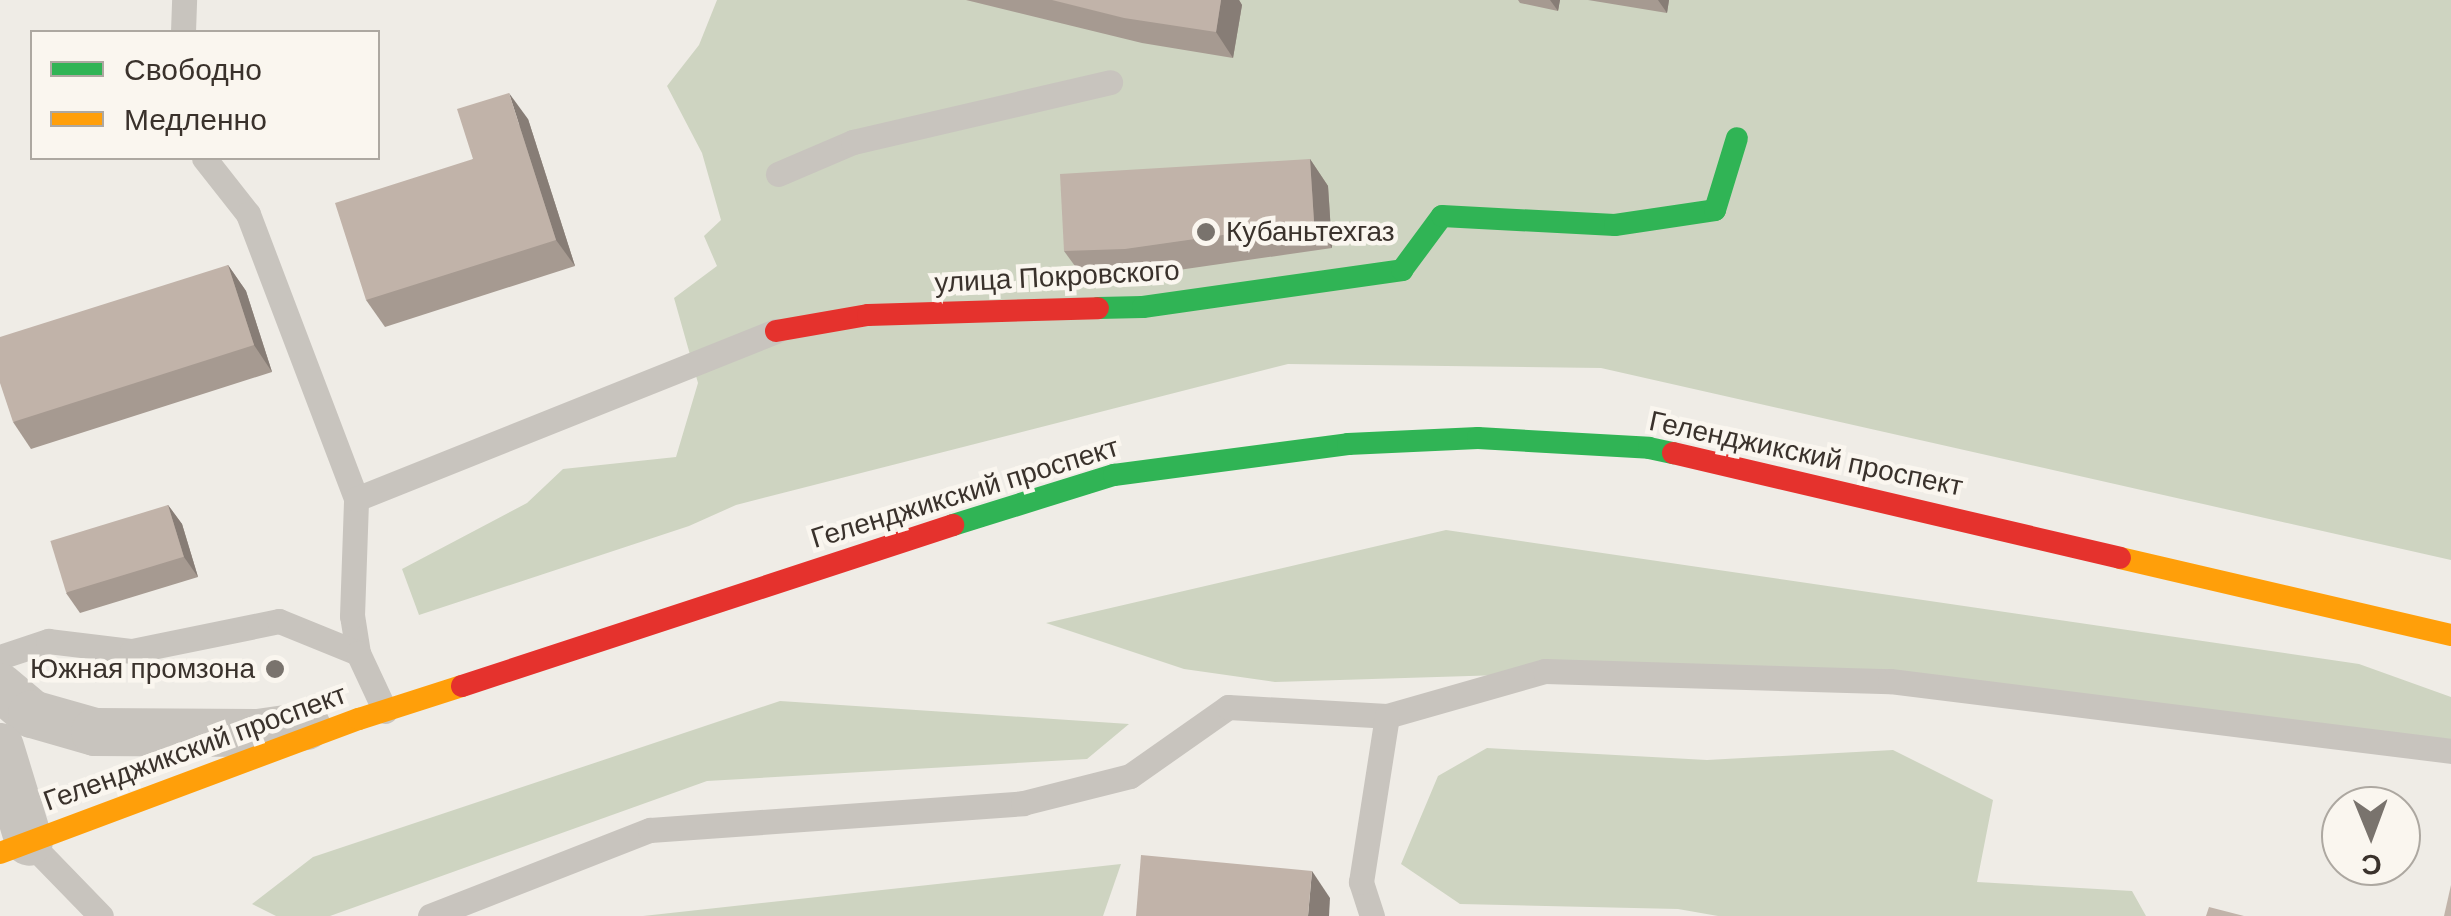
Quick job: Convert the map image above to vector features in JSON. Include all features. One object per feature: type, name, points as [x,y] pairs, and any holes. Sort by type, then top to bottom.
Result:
[{"type":"main road","name":"улица Покровского","points":[[776,331],[868,315],[1143,307],[1402,270],[1442,216],[1615,225],[1715,210],[1738,138]]},
{"type":"main road","name":"Геленджикский проспект","points":[[15,848],[372,715],[785,577],[1114,475],[1348,444],[1478,438],[1649,448],[2451,635]]},
{"type":"street","points":[[0,687],[32,714],[95,732],[258,733],[372,715]]},
{"type":"street","points":[[0,746],[15,848]]},
{"type":"lane","points":[[183,30],[184,0]]},
{"type":"lane","points":[[778,174],[852,142],[1110,82]]},
{"type":"lane","points":[[206,160],[248,214],[356,499],[352,616],[372,715]]},
{"type":"lane","points":[[356,499],[776,331]]},
{"type":"lane","points":[[0,658],[48,641],[132,651],[278,622],[358,653]]},
{"type":"lane","points":[[430,916],[650,830],[1023,803],[1130,776],[1228,707],[1387,716],[1546,671],[1890,681],[2451,751]]},
{"type":"lane","points":[[1372,916],[1361,882],[1387,716]]},
{"type":"lane","points":[[15,848],[101,916]]},
{"type":"green space","points":[[717,0],[2451,0],[2451,560],[1601,368],[1288,364],[736,505],[689,526],[419,615],[402,569],[527,503],[563,469],[676,457],[698,383],[674,298],[717,266],[704,236],[721,220],[702,153],[667,86],[699,45]]},
{"type":"green space","points":[[1446,530],[2359,664],[2451,697],[2451,752],[2002,693],[1594,672],[1275,682],[1184,669],[1046,623]]},
{"type":"green space","points":[[780,701],[1129,724],[1087,759],[707,781],[330,916],[276,916],[252,904],[313,857]]},
{"type":"green space","points":[[1487,748],[1707,760],[1893,750],[1993,800],[1977,882],[2132,891],[2146,916],[1718,916],[1678,909],[1460,904],[1401,864],[1438,776]]},
{"type":"green space","points":[[1121,864],[1103,916],[643,916]]},
{"type":"building","points":[[1052,0],[1221,0],[1216,32],[1124,18]]},
{"type":"building","points":[[509,93],[556,240],[366,300],[335,203],[473,159],[457,109]]},
{"type":"building","points":[[1310,159],[1314,222],[1125,249],[1064,251],[1060,174]]},
{"type":"building","points":[[228,265],[254,345],[13,422],[0,383],[0,337]]},
{"type":"building","points":[[168,505],[184,557],[66,593],[50,541]]},
{"type":"building","points":[[1141,855],[1312,871],[1308,916],[1136,916]]},
{"type":"building","points":[[2451,885],[2451,916],[2444,916]]},
{"type":"building","points":[[2209,907],[2244,916],[2206,916]]},
{"type":"traffic: fast","points":[[1098,308],[1143,307],[1402,270],[1442,216],[1615,225],[1715,210],[1737,138]]},
{"type":"traffic: fast","points":[[953,525],[1114,475],[1348,444],[1478,438],[1649,448],[1673,453]]},
{"type":"traffic: slow","points":[[2120,558],[2451,635]]},
{"type":"traffic: slow","points":[[0,853],[359,719],[462,686]]},
{"type":"traffic: jam","points":[[776,331],[868,315],[1098,308]]},
{"type":"traffic: jam","points":[[1673,453],[2120,558]]},
{"type":"traffic: jam","points":[[462,686],[953,525]]},
{"type":"place","name":"Кубаньтехгаз","points":[[1206,232]]},
{"type":"place","name":"Южная промзона","points":[[275,669]]}]
